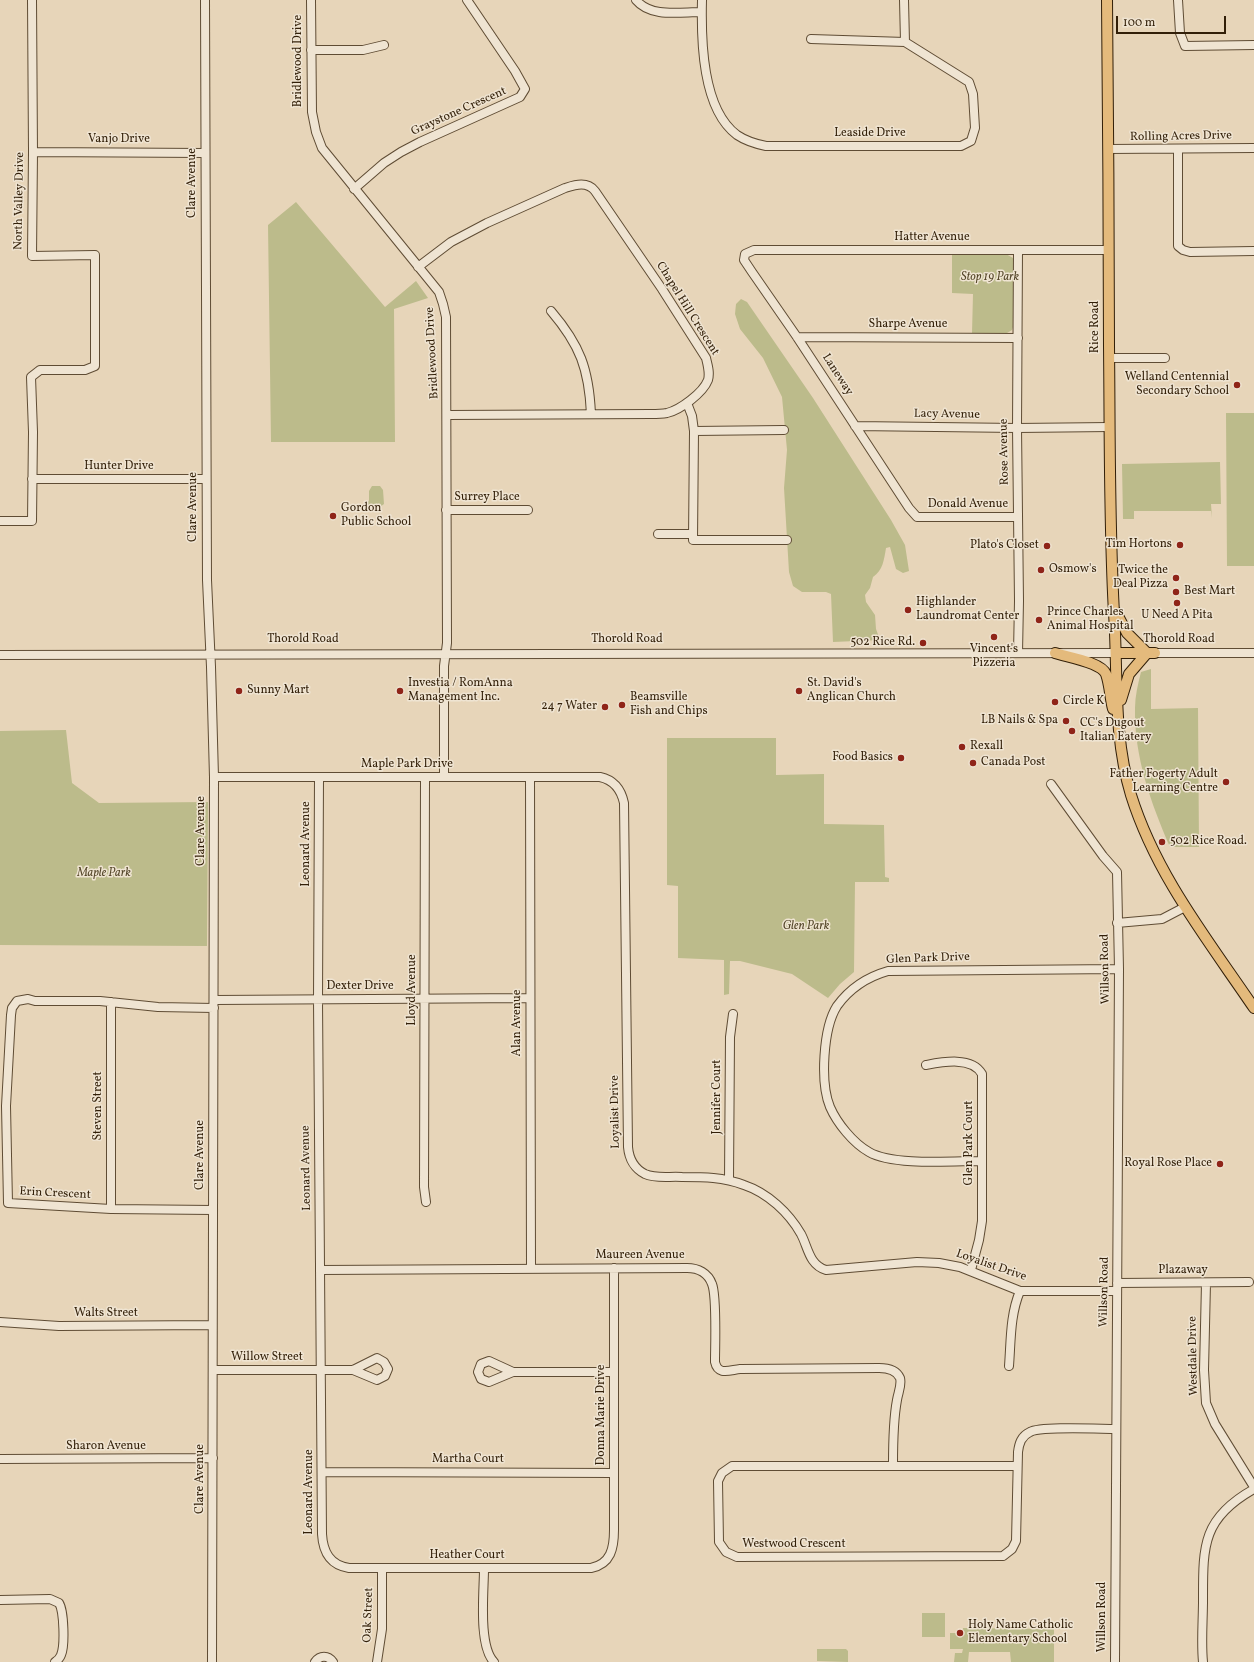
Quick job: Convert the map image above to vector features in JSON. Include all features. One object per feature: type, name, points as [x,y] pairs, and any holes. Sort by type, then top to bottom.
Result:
[{"type":"main road","name":"Rice Road","points":[[1107,0],[1111,548],[1118,722]]},
{"type":"main road","points":[[1114,609],[1127,632],[1151,653],[1136,664],[1127,677],[1122,693],[1118,722]]},
{"type":"main road","points":[[1055,653],[1093,663],[1102,669],[1106,674],[1118,722],[1123,765],[1142,827],[1156,858],[1185,907],[1254,1008]]},
{"type":"main road","name":"Thorold Road","points":[[1116,653],[1151,653]]},
{"type":"street","name":"North Valley Drive","points":[[0,521],[32,521],[33,432],[31,377],[40,370],[85,370],[95,366],[95,255],[32,256],[32,0]]},
{"type":"street","name":"Clare Avenue","points":[[205,0],[207,580],[214,777],[212,1662]]},
{"type":"street","name":"Bridlewood Drive","points":[[311,0],[312,112],[316,132],[322,148],[439,292],[445,311],[447,415],[446,653]]},
{"type":"street","name":"Graystone Crescent","points":[[354,189],[384,163],[401,152],[520,97],[525,90],[515,71],[467,0]]},
{"type":"street","points":[[636,0],[646,10],[658,12],[701,12]]},
{"type":"street","name":"Leaside Drive","points":[[702,0],[701,12],[706,76],[715,106],[729,128],[738,136],[750,142],[766,146],[961,146],[971,141],[975,128],[973,94],[969,82],[905,42]]},
{"type":"street","points":[[811,39],[905,42],[904,0]]},
{"type":"street","points":[[1178,0],[1180,33],[1185,46],[1254,45]]},
{"type":"street","points":[[311,50],[363,50],[384,45]]},
{"type":"street","name":"Rolling Acres Drive","points":[[1108,149],[1254,148]]},
{"type":"street","points":[[1178,149],[1178,246],[1183,250],[1190,252],[1254,251]]},
{"type":"street","name":"Vanjo Drive","points":[[33,152],[205,153]]},
{"type":"street","name":"Chapel Hill Crescent","points":[[418,267],[451,242],[487,224],[565,188],[578,184],[589,186],[595,191],[662,289],[706,358],[709,369],[708,380],[703,389],[687,403],[668,413],[447,415]]},
{"type":"street","name":"Hatter Avenue","points":[[754,250],[1109,250]]},
{"type":"street","name":"Laneway","points":[[754,250],[746,254],[744,260],[797,337],[909,508],[917,517]]},
{"type":"street","name":"Rose Avenue","points":[[1018,251],[1018,653]]},
{"type":"street","points":[[551,311],[570,334],[581,357],[588,380],[591,414]]},
{"type":"street","name":"Sharpe Avenue","points":[[797,337],[1018,338]]},
{"type":"street","points":[[1110,358],[1165,358]]},
{"type":"street","points":[[687,403],[692,416],[694,431],[693,540],[787,540]]},
{"type":"street","name":"Lacy Avenue","points":[[855,426],[1017,428],[1110,427]]},
{"type":"street","points":[[694,431],[784,430]]},
{"type":"street","name":"Hunter Drive","points":[[32,479],[206,479]]},
{"type":"street","name":"Surrey Place","points":[[446,510],[528,510]]},
{"type":"street","name":"Donald Avenue","points":[[917,517],[1018,517]]},
{"type":"street","points":[[658,534],[693,534]]},
{"type":"street","points":[[444,777],[444,682],[446,653]]},
{"type":"street","name":"Thorold Road","points":[[0,655],[446,653],[1116,653]]},
{"type":"street","name":"Thorold Road","points":[[1151,653],[1254,653]]},
{"type":"street","name":"Maple Park Drive","points":[[214,777],[600,777]]},
{"type":"street","name":"Leonard Avenue","points":[[319,777],[318,1000],[322,1544],[328,1557]]},
{"type":"street","name":"Lloyd Avenue","points":[[425,777],[424,1187],[426,1202]]},
{"type":"street","name":"Alan Avenue","points":[[530,777],[531,1269]]},
{"type":"street","name":"Loyalist Drive","points":[[600,777],[608,779],[616,785],[624,803],[628,1142],[630,1157],[638,1169],[650,1176],[707,1177],[729,1180],[752,1188],[778,1205],[790,1218],[801,1234],[812,1260],[822,1268],[836,1270],[923,1262],[949,1264],[971,1270],[1020,1291],[1116,1287]]},
{"type":"street","name":"Willson Road","points":[[1051,784],[1103,856],[1117,872],[1119,969],[1115,1662]]},
{"type":"street","points":[[1117,923],[1162,919],[1185,907]]},
{"type":"street","name":"Glen Park Drive","points":[[982,1161],[889,1160],[869,1152],[852,1139],[830,1107],[826,1090],[826,1041],[831,1019],[844,997],[859,984],[876,975],[888,971],[1119,969]]},
{"type":"street","name":"Dexter Drive","points":[[214,1004],[318,1000],[530,998]]},
{"type":"street","name":"Erin Crescent","points":[[213,1210],[111,1209],[8,1203],[6,1106],[11,1015],[12,1008],[17,1001],[28,999],[111,1002],[158,1008],[214,1004]]},
{"type":"street","name":"Steven Street","points":[[111,1002],[111,1209]]},
{"type":"street","name":"Jennifer Court","points":[[729,1180],[730,1037],[733,1014]]},
{"type":"street","name":"Glen Park Court","points":[[926,1065],[948,1062],[966,1063],[974,1066],[980,1072],[982,1080],[982,1221],[979,1240],[971,1270]]},
{"type":"street","name":"Maureen Avenue","points":[[320,1270],[614,1268],[692,1268],[700,1270],[712,1283],[714,1291],[715,1362],[718,1368],[722,1371],[728,1372],[740,1369],[879,1368],[894,1371],[899,1376],[900,1383],[894,1425],[893,1465]]},
{"type":"street","name":"Donna Marie Drive","points":[[606,1560],[614,1545],[614,1268]]},
{"type":"street","name":"Plazaway","points":[[1116,1287],[1249,1282]]},
{"type":"street","name":"Westdale Drive","points":[[1206,1283],[1204,1370],[1206,1403],[1215,1424],[1254,1488]]},
{"type":"street","points":[[1009,1366],[1011,1325],[1016,1301],[1020,1291]]},
{"type":"street","name":"Walts Street","points":[[0,1322],[59,1326],[212,1325]]},
{"type":"street","name":"Willow Street","points":[[213,1370],[353,1370]]},
{"type":"street","points":[[513,1372],[614,1372]]},
{"type":"street","name":"Westwood Crescent","points":[[1017,1466],[738,1465],[729,1467],[722,1473],[718,1483],[720,1545],[726,1552],[737,1557],[1003,1556],[1012,1549],[1016,1541],[1017,1466],[1020,1442],[1024,1436],[1033,1430],[1116,1429]]},
{"type":"street","name":"Sharon Avenue","points":[[0,1460],[213,1458]]},
{"type":"street","name":"Martha Court","points":[[322,1472],[614,1473]]},
{"type":"street","points":[[1203,1662],[1203,1563],[1206,1543],[1210,1530],[1221,1513],[1236,1499],[1254,1488]]},
{"type":"street","name":"Heather Court","points":[[328,1557],[336,1564],[344,1567],[382,1568],[591,1568],[599,1566],[606,1560]]},
{"type":"street","name":"Oak Street","points":[[377,1662],[382,1628],[382,1568]]},
{"type":"street","points":[[484,1569],[484,1630],[488,1653],[494,1662]]},
{"type":"street","points":[[0,1600],[50,1599],[60,1601],[62,1612],[62,1650],[59,1661]]},
{"type":"street","points":[[315,1662],[319,1658],[323,1657],[330,1659],[333,1662]]},
{"type":"green space","points":[[296,202],[385,307],[416,281],[428,298],[394,309],[395,442],[271,442],[268,225]]},
{"type":"green space","name":"Stop 19 Park","points":[[952,254],[1006,254],[1013,258],[1014,324],[1012,330],[1007,333],[972,333],[973,294],[952,293]]},
{"type":"green space","points":[[741,299],[747,302],[813,398],[891,520],[905,545],[909,571],[903,573],[896,569],[890,547],[886,548],[884,561],[881,568],[873,577],[870,588],[865,595],[866,602],[875,615],[876,629],[880,640],[833,642],[831,594],[826,592],[802,592],[793,586],[789,572],[784,488],[787,450],[782,397],[763,358],[740,329],[735,314],[736,304]]},
{"type":"green space","points":[[1226,413],[1254,413],[1254,566],[1227,566]]},
{"type":"green space","points":[[1220,462],[1221,504],[1211,504],[1212,518],[1211,511],[1134,511],[1134,519],[1123,519],[1122,464]]},
{"type":"green space","points":[[372,486],[380,486],[383,490],[384,504],[377,509],[369,509],[366,506],[366,502],[369,501],[369,491]]},
{"type":"green space","points":[[1151,669],[1151,709],[1198,708],[1199,847],[1170,847],[1156,814],[1145,779],[1137,744],[1135,704],[1141,672]]},
{"type":"green space","name":"Maple Park","points":[[66,730],[72,783],[99,803],[208,802],[207,946],[0,945],[0,731]]},
{"type":"green space","name":"Glen Park","points":[[667,738],[776,738],[776,775],[824,774],[824,824],[884,825],[885,877],[889,878],[889,882],[855,882],[854,972],[840,984],[828,998],[792,974],[740,961],[730,961],[729,994],[724,995],[724,960],[678,958],[678,886],[667,885]]},
{"type":"green space","points":[[922,1613],[945,1613],[945,1637],[922,1637]]},
{"type":"green space","points":[[963,1628],[1054,1629],[1054,1662],[1011,1662],[1010,1652],[969,1652],[968,1662],[954,1662],[955,1653],[962,1653],[963,1649],[950,1649],[950,1633],[963,1633]]},
{"type":"green space","points":[[817,1649],[846,1649],[848,1651],[848,1662],[817,1661]]},
{"type":"place","name":"Welland Centennial Secondary School","points":[[1237,385]]},
{"type":"place","name":"Gordon Public School","points":[[333,516]]},
{"type":"place","name":"Tim Hortons","points":[[1180,545]]},
{"type":"place","name":"Plato's Closet","points":[[1047,546]]},
{"type":"place","name":"Osmow's","points":[[1041,570]]},
{"type":"place","name":"Twice the Deal Pizza","points":[[1176,578]]},
{"type":"place","name":"Best Mart","points":[[1176,592]]},
{"type":"place","name":"U Need A Pita","points":[[1177,603]]},
{"type":"place","name":"Highlander Laundromat Center","points":[[908,610]]},
{"type":"place","name":"Prince Charles Animal Hospital","points":[[1039,620]]},
{"type":"place","name":"Vincent's Pizzeria","points":[[994,637]]},
{"type":"place","name":"502 Rice Rd.","points":[[923,643]]},
{"type":"place","name":"Sunny Mart","points":[[239,691]]},
{"type":"place","name":"Investia / RomAnna Management Inc.","points":[[400,691]]},
{"type":"place","name":"St. David's Anglican Church","points":[[799,691]]},
{"type":"place","name":"Circle K","points":[[1055,702]]},
{"type":"place","name":"Beamsville Fish and Chips","points":[[622,705]]},
{"type":"place","name":"24 7 Water","points":[[605,707]]},
{"type":"place","name":"LB Nails & Spa","points":[[1066,721]]},
{"type":"place","name":"CC's Dugout Italian Eatery","points":[[1072,731]]},
{"type":"place","name":"Rexall","points":[[962,747]]},
{"type":"place","name":"Food Basics","points":[[901,758]]},
{"type":"place","name":"Canada Post","points":[[973,763]]},
{"type":"place","name":"Father Fogerty Adult Learning Centre","points":[[1226,782]]},
{"type":"place","name":"502 Rice Road.","points":[[1162,842]]},
{"type":"place","name":"Royal Rose Place","points":[[1220,1164]]},
{"type":"place","name":"Holy Name Catholic Elementary School","points":[[960,1633]]}]
